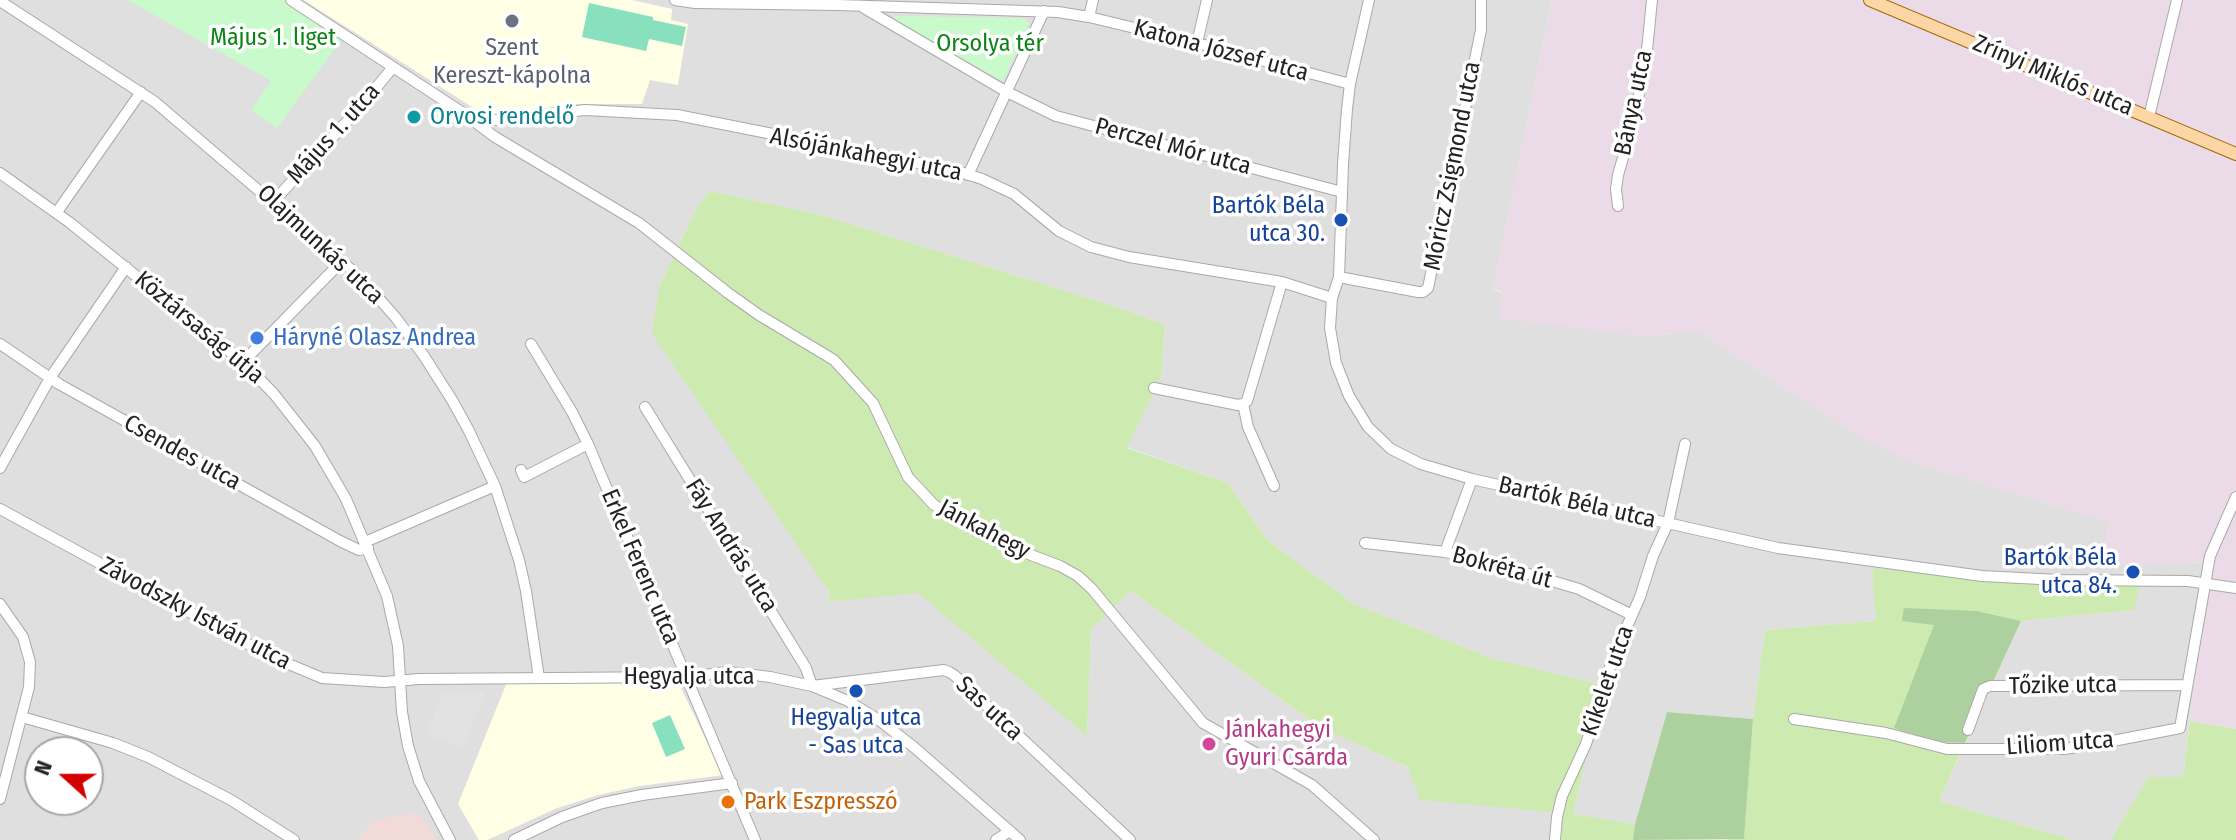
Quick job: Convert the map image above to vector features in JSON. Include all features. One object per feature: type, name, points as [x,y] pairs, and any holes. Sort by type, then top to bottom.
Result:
[{"type":"main road","name":"Zrínyi Miklós utca","points":[[1870,0],[2236,154]]},
{"type":"street","name":"Jánkahegy","points":[[291,0],[487,131],[629,216],[759,315],[834,360],[873,403],[908,477],[920,493],[976,531],[1078,576],[1203,723],[1312,785],[1374,840]]},
{"type":"street","points":[[680,0],[838,2],[863,7],[1044,11],[968,175]]},
{"type":"street","points":[[1089,17],[1093,0]]},
{"type":"street","points":[[1197,43],[1207,0]]},
{"type":"street","name":"Bartók Béla utca","points":[[1369,0],[1350,84],[1339,277],[1332,298],[1330,328],[1336,363],[1349,396],[1368,427],[1383,443],[1410,460],[1472,479],[1778,548],[1982,576],[2206,582],[2236,588]]},
{"type":"street","name":"Móricz Zsigmond utca","points":[[1339,277],[1418,292],[1428,288],[1481,30],[1481,0]]},
{"type":"street","name":"Bánya utca","points":[[1618,206],[1618,175],[1635,116],[1652,0]]},
{"type":"street","points":[[2149,117],[2177,0]]},
{"type":"street","name":"Olajmunkás utca","points":[[0,1],[141,92],[185,126],[274,201],[380,298],[424,356],[468,429],[495,486],[519,560],[539,678]]},
{"type":"street","points":[[863,7],[1007,92]]},
{"type":"street","name":"Katona József utca","points":[[1044,11],[1089,17],[1350,84]]},
{"type":"street","name":"Május 1. utca","points":[[274,201],[393,67]]},
{"type":"street","points":[[57,212],[141,92]]},
{"type":"street","name":"Perczel Mór utca","points":[[1007,92],[1071,121],[1342,192]]},
{"type":"street","name":"Alsójánkahegyi utca","points":[[476,122],[585,110],[677,115],[954,170],[1014,194],[1059,231],[1091,247],[1129,257],[1282,282],[1332,298]]},
{"type":"street","name":"Köztársaság útja","points":[[0,173],[57,212],[243,362],[274,394],[315,446],[346,499],[381,580],[393,620],[404,727],[414,767],[450,840]]},
{"type":"street","points":[[243,362],[342,261]]},
{"type":"street","points":[[0,468],[50,378],[126,267]]},
{"type":"street","points":[[1154,388],[1238,405],[1247,401],[1282,282]]},
{"type":"street","name":"Csendes utca","points":[[0,344],[50,378],[340,541],[359,550],[367,545]]},
{"type":"street","name":"Erkel Ferenc utca","points":[[531,344],[588,444],[755,840]]},
{"type":"street","points":[[1243,404],[1248,427],[1274,486]]},
{"type":"street","name":"Fáy András utca","points":[[645,407],[806,668],[812,686]]},
{"type":"street","points":[[521,470],[524,477],[588,444]]},
{"type":"street","name":"Kikelet utca","points":[[1555,840],[1559,806],[1586,744],[1613,658],[1668,523],[1685,444]]},
{"type":"street","points":[[1445,552],[1472,479]]},
{"type":"street","points":[[367,545],[495,486]]},
{"type":"street","name":"Liliom utca","points":[[1794,719],[1886,733],[1947,749],[2064,749],[2180,728],[2210,556],[2236,497]]},
{"type":"street","name":"Závodszky István utca","points":[[0,509],[297,668],[322,678],[384,682],[401,680]]},
{"type":"street","name":"Bokréta út","points":[[1365,543],[1478,559],[1579,589],[1632,615]]},
{"type":"street","points":[[0,604],[23,637],[30,662],[29,687],[0,799]]},
{"type":"street","name":"Sas utca","points":[[812,686],[944,670],[949,672],[1130,840]]},
{"type":"street","name":"Hegyalja utca","points":[[401,680],[687,677],[729,672],[812,686],[848,701],[879,720],[1020,840]]},
{"type":"street","name":"Tőzike utca","points":[[1968,730],[1983,689],[1990,686],[2187,685]]},
{"type":"street","points":[[22,717],[113,743],[148,757],[231,800],[294,840]]},
{"type":"street","points":[[514,840],[562,817],[602,803],[732,783]]},
{"type":"street","points":[[996,840],[1010,831]]},
{"type":"shaded area","points":[[0,0],[304,0],[488,117],[572,104],[641,104],[671,20],[672,9],[631,0],[1552,0],[1493,290],[1640,336],[1698,331],[1854,433],[1912,462],[2109,522],[2099,566],[2209,562],[2183,777],[2148,778],[2111,840],[2073,840],[1939,801],[2021,621],[2134,610],[1872,570],[1877,621],[1765,630],[1753,719],[1667,712],[1635,824],[1573,814],[1603,685],[1494,659],[1354,604],[1267,540],[1228,483],[1127,447],[1161,377],[1165,325],[1120,308],[818,214],[710,191],[695,211],[659,287],[830,594],[828,602],[918,592],[1087,735],[1091,629],[1131,591],[1303,715],[1333,733],[1408,767],[1562,813],[1557,840],[487,840],[557,808],[598,795],[722,775],[458,803],[479,840],[437,840],[418,814],[375,820],[358,840],[0,840]]},
{"type":"shaded area","points":[[304,0],[631,0],[672,9],[671,20],[688,24],[678,85],[650,80],[642,104],[572,104],[488,117]]},
{"type":"shaded area","points":[[1552,0],[2236,0],[2236,729],[2190,721],[2208,562],[2098,566],[2109,522],[1912,462],[1854,433],[1698,331],[1640,336],[1498,318],[1503,292],[1493,289]]},
{"type":"shaded area","points":[[507,682],[679,684],[723,775],[639,786],[598,795],[557,808],[487,840],[479,840],[458,804]]},
{"type":"shaded area","points":[[442,692],[486,692],[463,747],[427,734]]},
{"type":"shaded area","points":[[418,813],[437,840],[358,840],[375,820]]},
{"type":"green space","name":"Május 1. liget","points":[[128,0],[285,0],[342,39],[277,128],[251,110],[271,81]]},
{"type":"green space","points":[[589,3],[686,27],[682,46],[649,39],[646,51],[582,37]]},
{"type":"green space","name":"Orsolya tér","points":[[895,16],[1024,18],[1029,24],[1003,81],[891,20]]},
{"type":"green space","points":[[710,191],[818,214],[1120,308],[1165,325],[1161,377],[1127,448],[1228,483],[1267,540],[1354,604],[1494,659],[1603,685],[1573,814],[1635,824],[1633,840],[1557,840],[1561,813],[1420,800],[1408,767],[1333,733],[1303,715],[1131,591],[1091,629],[1087,736],[918,593],[828,602],[830,593],[652,334],[659,287],[695,211]]},
{"type":"green space","points":[[1872,569],[2141,579],[2134,610],[2021,621],[1977,611],[1934,625],[1936,742],[1965,743],[1939,801],[2073,840],[1724,840],[1744,838],[1753,719],[1765,630],[1876,621]]},
{"type":"green space","points":[[1904,608],[1977,611],[2021,621],[1965,743],[1936,742],[1894,728],[1934,625],[1902,621]]},
{"type":"green space","points":[[1667,712],[1753,719],[1744,839],[1633,840]]},
{"type":"green space","points":[[670,715],[685,749],[666,757],[652,723]]},
{"type":"green space","points":[[2190,721],[2236,729],[2236,840],[2111,840],[2148,777],[2183,777]]},
{"type":"place","name":"Szent Kereszt-kápolna","points":[[512,21]]},
{"type":"place","name":"Orvosi rendelő","points":[[414,117]]},
{"type":"place","name":"Bartók Béla utca 30.","points":[[1341,220]]},
{"type":"place","name":"Háryné Olasz Andrea","points":[[257,338]]},
{"type":"place","name":"Bartók Béla utca 84.","points":[[2133,572]]},
{"type":"place","name":"Hegyalja utca - Sas utca","points":[[856,691]]},
{"type":"place","name":"Jánkahegyi Gyuri Csárda","points":[[1209,744]]},
{"type":"place","name":"Park Eszpresszó","points":[[728,802]]}]
